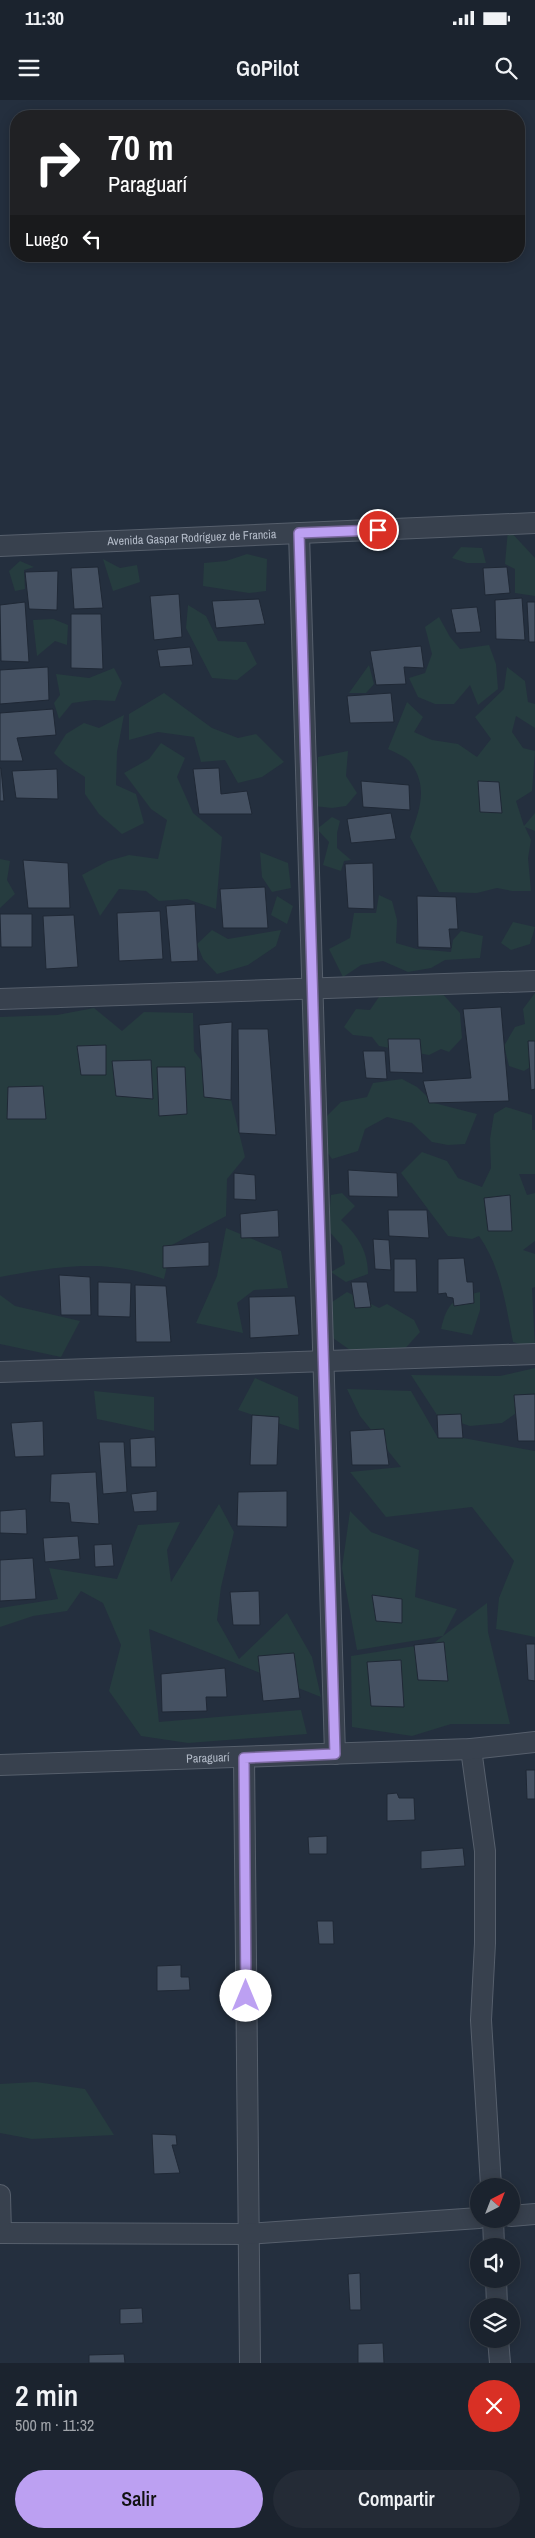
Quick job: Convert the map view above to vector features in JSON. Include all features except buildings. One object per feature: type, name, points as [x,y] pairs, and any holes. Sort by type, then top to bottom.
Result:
[{"type":"street","name":"Avenida Gaspar Rodríguez de Francia","points":[[0,546],[535,523]]},
{"type":"street","points":[[299,533],[325,1361],[335,1754]]},
{"type":"street","points":[[0,1000],[535,981]]},
{"type":"street","points":[[0,1372],[535,1354]]},
{"type":"street","name":"Paraguarí","points":[[0,1765],[471,1749],[535,1742]]},
{"type":"street","points":[[471,1749],[484,1851],[485,1943],[481,2020],[491,2178]]},
{"type":"street","points":[[244,1758],[247,2234],[250,2363]]},
{"type":"street","points":[[0,2195],[0,2233],[247,2234],[470,2219]]},
{"type":"street","points":[[520,2215],[535,2214]]},
{"type":"street","points":[[499,2348],[500,2363]]},
{"type":"green space","points":[[508,529],[535,558],[535,596],[515,593],[515,569],[505,564]]},
{"type":"green space","points":[[461,547],[482,548],[486,563],[467,563],[452,558]]},
{"type":"green space","points":[[247,554],[267,559],[266,591],[249,593],[203,586],[204,563],[226,561]]},
{"type":"green space","points":[[103,559],[120,568],[137,565],[140,582],[113,591]]},
{"type":"green space","points":[[20,561],[34,567],[24,570],[25,589],[15,591],[9,571]]},
{"type":"green space","points":[[188,605],[206,616],[218,641],[246,642],[257,664],[237,680],[212,678],[186,628]]},
{"type":"green space","points":[[439,617],[450,637],[460,649],[489,645],[496,664],[498,689],[478,705],[470,685],[454,704],[435,704],[418,697],[409,678],[425,673],[432,654],[425,627]]},
{"type":"green space","points":[[53,619],[68,625],[67,645],[55,641],[37,656],[33,620]]},
{"type":"green space","points":[[369,665],[374,684],[366,693],[349,693]]},
{"type":"green space","points":[[507,667],[525,681],[528,702],[535,704],[535,728],[516,716],[512,732],[523,748],[535,751],[532,791],[516,801],[524,826],[535,813],[535,831],[525,827],[531,840],[528,858],[531,891],[512,891],[497,888],[477,893],[439,892],[410,837],[421,800],[420,782],[411,763],[388,749],[407,702],[423,717],[414,732],[432,740],[458,744],[477,757],[491,739],[475,717],[504,689]]},
{"type":"green space","points":[[114,668],[122,683],[115,701],[94,700],[72,703],[59,719],[54,703],[60,695],[56,674],[89,678]]},
{"type":"green space","points":[[164,693],[212,728],[238,738],[256,734],[284,762],[262,777],[238,783],[225,760],[201,762],[194,737],[158,732],[129,740],[129,714]]},
{"type":"green space","points":[[124,715],[117,752],[116,785],[136,794],[144,823],[122,834],[99,814],[85,794],[85,777],[65,764],[54,753],[66,734],[84,723],[99,728]]},
{"type":"green space","points":[[161,743],[185,758],[177,777],[193,813],[222,837],[216,909],[187,899],[159,901],[146,891],[119,889],[100,916],[82,875],[108,861],[129,855],[158,859],[167,820],[151,809],[124,773],[149,759]]},
{"type":"green space","points":[[348,751],[346,776],[357,793],[346,806],[332,808],[314,806],[318,757]]},
{"type":"green space","points":[[332,817],[340,821],[337,833],[337,848],[351,860],[344,861],[341,871],[323,865],[329,842],[317,829]]},
{"type":"green space","points":[[260,852],[288,863],[291,888],[272,892],[262,877]]},
{"type":"green space","points":[[0,859],[10,861],[7,880],[15,894],[0,908]]},
{"type":"green space","points":[[379,895],[392,901],[397,920],[396,943],[417,949],[451,952],[453,940],[461,931],[483,936],[480,958],[445,960],[431,968],[408,972],[383,961],[361,965],[343,977],[329,949],[350,938],[354,913],[376,913]]},
{"type":"green space","points":[[277,896],[293,906],[287,924],[271,915]]},
{"type":"green space","points":[[513,922],[535,927],[530,944],[511,950],[501,943]]},
{"type":"green space","points":[[212,930],[228,939],[281,930],[276,946],[248,965],[217,974],[203,959],[197,944]]},
{"type":"green space","points":[[440,991],[460,1013],[462,1038],[449,1052],[441,1049],[429,1055],[379,1046],[372,1037],[353,1035],[344,1027],[356,1009],[370,1010],[381,994]]},
{"type":"green space","points":[[535,993],[535,1064],[524,1071],[509,1066],[504,1046],[515,1027],[525,1024],[523,1009]]},
{"type":"green space","points":[[94,1008],[122,1031],[144,1012],[193,1013],[194,1051],[231,1100],[245,1157],[227,1179],[226,1216],[172,1245],[164,1279],[142,1272],[101,1266],[63,1267],[0,1277],[0,1017],[57,1015]]},
{"type":"green space","points":[[402,1079],[417,1087],[434,1103],[477,1114],[465,1144],[448,1145],[432,1142],[412,1123],[387,1117],[365,1129],[358,1151],[332,1159],[323,1146],[324,1119],[341,1102],[367,1097],[373,1083]]},
{"type":"green space","points":[[506,1107],[532,1115],[532,1130],[535,1130],[535,1174],[519,1174],[527,1195],[535,1193],[535,1241],[523,1250],[535,1254],[535,1287],[532,1288],[535,1349],[513,1342],[498,1274],[479,1236],[472,1239],[448,1236],[401,1173],[422,1152],[447,1161],[458,1178],[482,1187],[491,1168],[490,1139],[494,1114]]},
{"type":"green space","points":[[342,1193],[355,1206],[341,1220],[361,1244],[368,1266],[368,1274],[346,1282],[331,1272],[345,1264],[342,1246],[328,1230],[331,1195]]},
{"type":"green space","points":[[226,1228],[281,1251],[288,1288],[254,1290],[237,1303],[243,1333],[196,1323],[217,1276]]},
{"type":"green space","points":[[347,1292],[379,1308],[387,1304],[414,1320],[420,1332],[401,1353],[357,1355],[333,1338],[332,1302]]},
{"type":"green space","points":[[480,1292],[480,1310],[472,1335],[441,1329],[446,1313],[453,1303],[464,1296]]},
{"type":"green space","points":[[0,1295],[15,1306],[80,1321],[61,1357],[0,1344]]},
{"type":"green space","points":[[535,1368],[535,1400],[502,1423],[470,1426],[437,1415],[411,1375],[500,1376]]},
{"type":"green space","points":[[255,1378],[298,1397],[299,1430],[238,1410]]},
{"type":"green space","points":[[347,1389],[411,1391],[438,1438],[463,1438],[535,1451],[535,1637],[496,1629],[499,1598],[514,1561],[472,1507],[386,1517],[350,1472],[401,1467],[360,1416]]},
{"type":"green space","points":[[94,1391],[154,1397],[154,1431],[97,1419]]},
{"type":"green space","points":[[219,1504],[234,1532],[221,1587],[217,1620],[239,1659],[287,1613],[312,1657],[321,1697],[149,1629],[159,1722],[301,1710],[307,1734],[188,1743],[141,1736],[109,1691],[121,1645],[103,1603],[81,1591],[67,1611],[33,1616],[0,1627],[0,1608],[58,1599],[49,1568],[117,1579],[138,1525],[180,1522],[167,1550],[171,1582]]},
{"type":"green space","points":[[350,1511],[371,1532],[419,1550],[415,1597],[457,1609],[443,1636],[357,1650],[342,1568]]},
{"type":"green space","points":[[487,1603],[488,1632],[510,1724],[451,1724],[412,1736],[352,1727],[351,1656],[434,1643]]},
{"type":"green space","points":[[36,2082],[85,2089],[114,2135],[32,2139],[0,2133],[0,2084]]},
{"type":"route","points":[[246,1996],[244,1758],[335,1754],[299,533],[378,530]]}]
